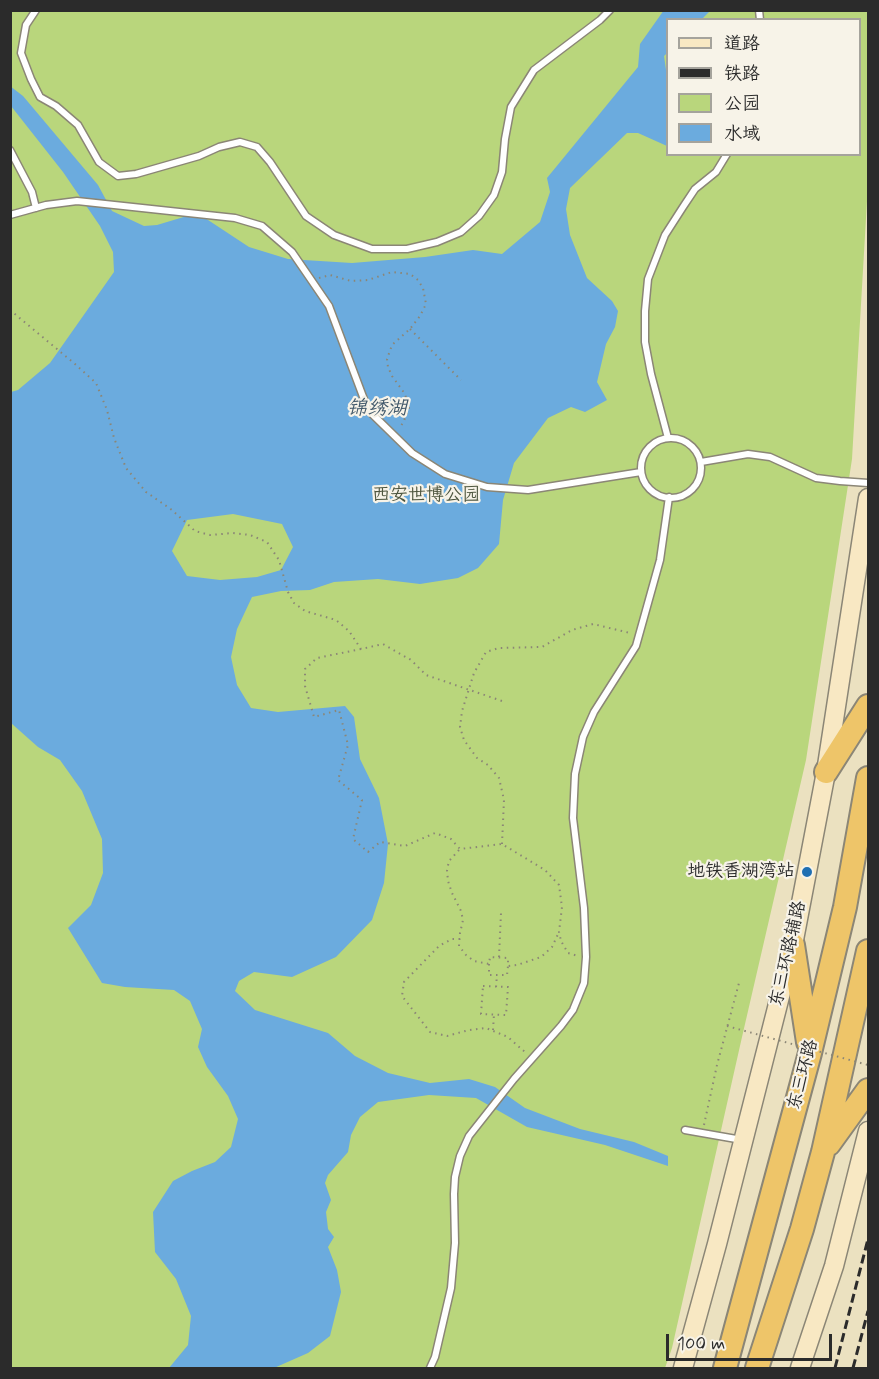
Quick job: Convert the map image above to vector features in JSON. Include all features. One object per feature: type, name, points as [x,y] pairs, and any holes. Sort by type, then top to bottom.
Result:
[{"type":"highway","points":[[826,772],[868,706]]},
{"type":"highway","name":"东三环路","points":[[725,1368],[810,1053],[845,907],[868,778]]},
{"type":"highway","points":[[793,945],[810,1053]]},
{"type":"highway","name":"东三环路","points":[[757,1368],[802,1230],[823,1152],[868,951]]},
{"type":"highway","points":[[823,1152],[868,1090]]},
{"type":"main road","name":"东三环路辅路","points":[[683,1368],[793,945],[826,772],[868,498]]},
{"type":"main road","points":[[800,1368],[862,1184],[868,1131]]},
{"type":"lane","points":[[36,10],[26,25],[21,53],[31,79],[40,97],[56,106],[78,125],[99,162],[118,176],[136,174],[240,142],[257,147],[270,162],[306,216],[334,236],[372,249],[407,249],[437,242],[461,232],[479,216],[494,195],[502,172],[511,107],[534,70],[585,33],[610,10]]},
{"type":"lane","points":[[10,150],[32,192],[36,208]]},
{"type":"lane","points":[[668,438],[645,342],[648,279],[665,234],[682,207],[695,189],[716,172],[726,156]]},
{"type":"lane","points":[[10,215],[62,202],[77,201],[234,218],[262,226],[292,252],[329,306],[368,410],[412,453],[445,474],[488,487],[528,490],[641,472]]},
{"type":"lane","points":[[663,438],[683,440],[692,445],[701,462],[698,482],[692,490],[674,498],[655,494],[648,487],[641,472],[642,458],[647,449],[663,438]]},
{"type":"lane","points":[[701,462],[748,454],[770,457],[816,478],[868,483]]},
{"type":"lane","points":[[430,1368],[435,1357],[452,1288],[455,1243],[453,1194],[460,1156],[469,1136],[489,1110],[573,1010],[584,983],[586,957],[584,908],[573,818],[575,774],[583,737],[594,712],[636,646],[660,560],[669,497]]},
{"type":"lane","points":[[685,1130],[743,1140]]},
{"type":"path","points":[[313,282],[330,275],[351,281],[368,280],[392,272],[410,274],[423,288],[426,304],[420,316],[410,329],[392,345],[387,359],[392,376],[405,393],[409,408],[404,423],[394,435]]},
{"type":"path","points":[[10,310],[96,383],[126,468],[146,492],[172,510],[195,531],[210,535],[250,534],[267,542],[279,560],[288,592],[294,603],[305,611],[336,620],[349,631],[361,649]]},
{"type":"path","points":[[410,329],[461,380]]},
{"type":"path","points":[[502,844],[504,800],[499,778],[488,765],[477,758],[464,740],[460,727],[462,711],[474,673],[486,652],[499,648],[542,647],[572,630],[593,624],[639,635]]},
{"type":"path","points":[[460,849],[451,840],[435,833],[405,846],[380,842],[368,852],[353,839],[362,800],[338,780],[348,745],[339,710],[314,717],[305,686],[304,669],[317,658],[383,644],[411,660],[426,675],[502,700]]},
{"type":"path","points":[[489,964],[474,961],[459,946],[463,920],[448,881],[447,870],[449,861],[460,849],[502,844],[544,870],[560,885],[561,941],[568,953],[586,957]]},
{"type":"path","points":[[499,957],[501,913]]},
{"type":"path","points":[[508,966],[541,957],[552,947],[560,932]]},
{"type":"path","points":[[460,939],[452,939],[439,946],[404,982],[402,996],[430,1032],[447,1036],[486,1028],[508,1037],[532,1059]]},
{"type":"path","points":[[490,957],[499,957],[508,958],[507,975],[489,975],[490,957]]},
{"type":"path","points":[[496,987],[497,975]]},
{"type":"path","points":[[702,1133],[739,983]]},
{"type":"path","points":[[483,986],[508,987],[506,1015],[494,1014],[482,1014],[483,986]]},
{"type":"path","points":[[493,1031],[494,1014]]},
{"type":"path","points":[[727,1026],[868,1065]]},
{"type":"green space","name":"西安世博公园","points":[[10,11],[868,11],[868,184],[852,459],[806,760],[672,1348],[665,1368],[11,1368]]},
{"type":"water","name":"锦绣湖","points":[[664,10],[710,11],[703,18],[666,18],[666,54],[664,56],[666,146],[638,133],[627,133],[570,188],[566,209],[570,235],[587,278],[612,301],[618,311],[615,327],[606,344],[597,382],[607,400],[585,412],[571,407],[548,418],[514,463],[503,500],[499,544],[478,568],[458,578],[420,584],[378,579],[334,582],[310,590],[281,591],[252,597],[237,629],[231,657],[237,685],[251,708],[278,712],[345,706],[354,717],[360,759],[379,798],[388,844],[384,883],[372,920],[336,957],[292,977],[254,972],[239,981],[235,991],[255,1010],[328,1033],[355,1056],[388,1073],[430,1083],[469,1079],[495,1087],[525,1108],[580,1129],[634,1142],[668,1156],[668,1166],[605,1145],[527,1127],[476,1098],[429,1095],[378,1102],[360,1117],[351,1135],[348,1152],[328,1175],[325,1183],[331,1200],[326,1212],[328,1229],[334,1237],[328,1247],[337,1270],[341,1292],[330,1336],[308,1353],[274,1368],[169,1368],[188,1345],[191,1316],[176,1279],[155,1252],[153,1212],[173,1181],[215,1162],[231,1147],[238,1119],[228,1096],[207,1067],[198,1047],[202,1029],[190,1001],[174,990],[102,983],[68,928],[91,905],[103,873],[102,839],[82,791],[60,760],[38,747],[11,723],[11,392],[18,390],[50,363],[114,272],[113,252],[100,226],[63,172],[11,106],[10,86],[23,96],[98,185],[112,211],[144,226],[157,225],[187,216],[205,218],[249,247],[288,259],[352,263],[425,257],[473,250],[502,254],[540,222],[550,192],[547,178],[638,67],[640,44]],"holes":[[[233,514],[282,524],[293,547],[281,570],[257,577],[220,580],[187,576],[172,551],[187,520]]]},
{"type":"railway","points":[[835,1368],[868,1239]]},
{"type":"railway","points":[[853,1368],[868,1311]]},
{"type":"place","name":"地铁香湖湾站","points":[[807,872]]}]
